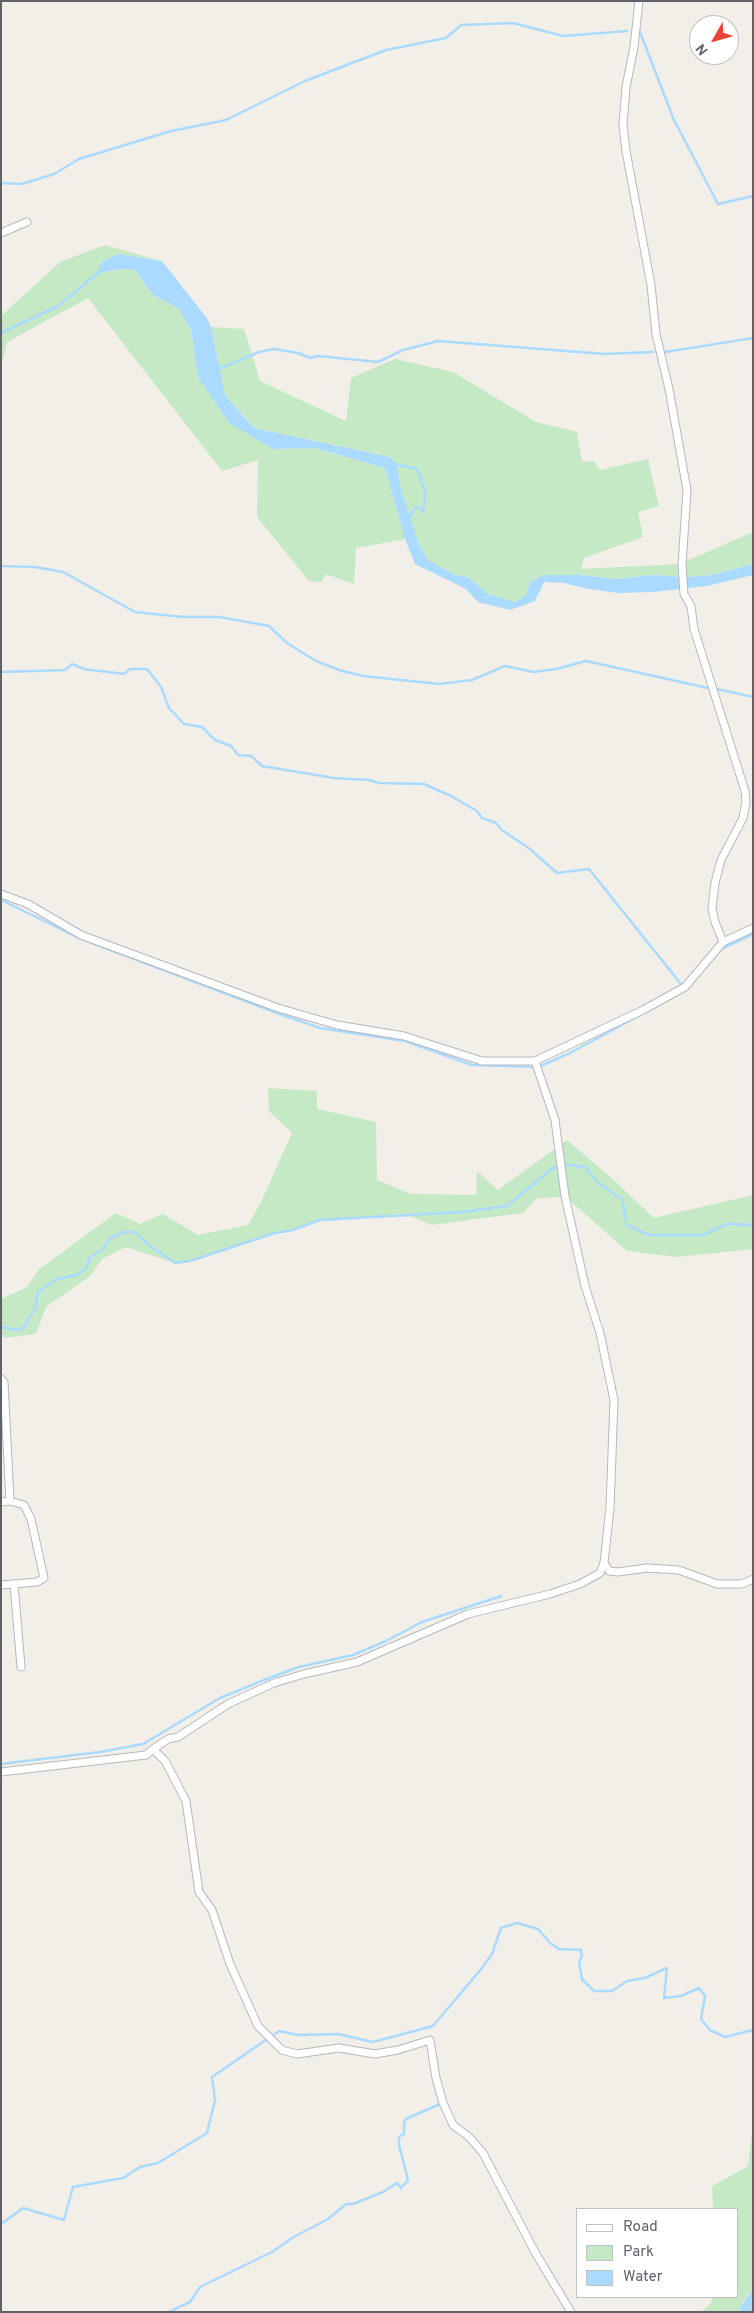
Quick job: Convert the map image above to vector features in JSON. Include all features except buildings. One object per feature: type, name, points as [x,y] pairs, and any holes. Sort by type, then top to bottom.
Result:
[{"type":"street","points":[[639,1],[634,47],[626,87],[623,125],[626,151],[651,285],[656,334],[669,389],[687,490],[682,572],[684,594],[691,606],[700,648],[745,791],[746,802],[743,818],[721,860],[716,883],[712,908],[714,922],[723,942]]},
{"type":"street","points":[[1,233],[27,222]]},
{"type":"street","points":[[1,894],[28,904],[82,935],[278,1008],[337,1026],[404,1036],[482,1061],[535,1061],[643,1010],[685,987],[723,942],[753,928]]},
{"type":"street","points":[[1,1772],[146,1755],[168,1739],[178,1737],[228,1704],[249,1693],[304,1674],[357,1662],[468,1614],[542,1596],[580,1584],[600,1573],[604,1563],[610,1508],[614,1400],[600,1333],[585,1286],[565,1196],[555,1120],[535,1061]]},
{"type":"street","points":[[1,1379],[4,1382],[10,1501]]},
{"type":"street","points":[[1,1502],[10,1501],[24,1505],[31,1518],[44,1578],[37,1582],[1,1585]]},
{"type":"street","points":[[604,1563],[610,1571],[618,1572],[647,1568],[679,1570],[717,1584],[742,1584],[753,1579]]},
{"type":"street","points":[[14,1584],[21,1667]]},
{"type":"street","points":[[153,1749],[165,1761],[186,1801],[199,1892],[212,1910],[230,1964],[258,2026],[282,2050],[297,2054],[339,2048],[375,2054],[398,2050],[430,2040],[436,2078],[443,2103],[453,2125],[468,2136],[483,2154],[536,2254],[571,2312]]},
{"type":"green space","points":[[105,245],[162,261],[118,254],[96,274],[120,269],[135,270],[153,295],[178,307],[191,330],[198,377],[265,444],[273,449],[315,448],[385,468],[405,539],[356,548],[354,584],[326,574],[321,582],[309,581],[257,517],[258,460],[222,471],[88,298],[7,342],[1,367],[1,316],[60,262]]},
{"type":"green space","points":[[211,327],[244,329],[260,381],[346,421],[351,378],[395,359],[453,372],[536,422],[577,432],[582,462],[594,461],[600,470],[648,459],[659,506],[638,512],[643,537],[584,558],[581,569],[680,564],[753,532],[753,564],[712,575],[687,577],[649,575],[619,579],[580,575],[530,582],[526,595],[515,602],[488,594],[468,577],[455,575],[428,560],[420,547],[401,490],[397,465],[390,457],[255,428],[225,395]]},
{"type":"green space","points":[[268,1088],[317,1091],[317,1109],[376,1122],[377,1180],[411,1194],[476,1195],[477,1171],[498,1190],[567,1140],[654,1218],[753,1195],[753,1249],[676,1257],[627,1251],[565,1196],[536,1199],[523,1213],[431,1225],[408,1215],[320,1220],[190,1261],[175,1263],[126,1247],[102,1259],[90,1276],[46,1307],[36,1334],[5,1338],[1,1335],[1,1299],[27,1287],[38,1270],[116,1213],[140,1224],[163,1214],[198,1235],[248,1225],[261,1202],[292,1133],[269,1111]]},
{"type":"green space","points":[[753,2123],[753,2287],[737,2312],[702,2312],[711,2303],[712,2298],[739,2298],[739,2208],[713,2208],[712,2186],[748,2166]]},
{"type":"water","points":[[118,254],[162,261],[206,317],[211,327],[225,395],[254,428],[390,457],[397,465],[401,490],[420,547],[428,560],[455,575],[468,577],[488,594],[515,602],[526,595],[530,582],[543,575],[580,575],[619,579],[649,575],[687,577],[712,575],[753,564],[753,575],[707,586],[653,592],[618,593],[564,583],[544,582],[535,601],[510,610],[478,602],[466,589],[415,564],[405,539],[385,468],[315,448],[273,449],[229,423],[198,377],[191,330],[178,308],[153,295],[135,270],[120,269],[96,274],[103,261]]},
{"type":"water","points":[[753,2287],[753,2312],[737,2312],[747,2298]]},
{"type":"waterway","points":[[1,183],[22,184],[54,174],[79,159],[171,131],[226,120],[305,81],[386,50],[446,38],[461,25],[513,23],[563,36],[627,31]]},
{"type":"waterway","points":[[640,32],[674,120],[718,204],[753,196]]},
{"type":"waterway","points":[[1,333],[58,306],[99,272]]},
{"type":"waterway","points":[[665,352],[753,338]]},
{"type":"waterway","points":[[216,370],[259,352],[274,349],[298,353],[310,358],[318,356],[378,362],[403,350],[438,341],[605,354],[653,352]]},
{"type":"waterway","points":[[394,464],[417,469],[425,491],[424,512],[416,506],[409,518]]},
{"type":"waterway","points":[[1,566],[35,567],[63,572],[135,612],[183,617],[219,617],[269,626],[287,643],[316,661],[342,671],[363,676],[439,684],[472,680],[505,666],[534,672],[556,669],[586,661],[708,688]]},
{"type":"waterway","points":[[1,672],[65,670],[72,664],[84,669],[124,674],[130,669],[147,669],[161,687],[169,708],[184,724],[202,727],[215,740],[231,746],[238,755],[251,756],[262,766],[334,778],[369,780],[379,783],[424,784],[451,796],[477,811],[482,818],[496,823],[502,830],[530,849],[557,873],[589,869],[681,984]]},
{"type":"waterway","points":[[717,689],[753,697]]},
{"type":"waterway","points":[[1,900],[79,938],[277,1013],[320,1028],[405,1041],[472,1065],[538,1067],[568,1054],[670,999]]},
{"type":"waterway","points":[[721,949],[753,934]]},
{"type":"waterway","points":[[1,1327],[16,1330],[23,1328],[35,1309],[38,1292],[57,1279],[77,1275],[86,1268],[90,1257],[100,1251],[112,1237],[124,1232],[134,1232],[150,1246],[175,1263],[190,1261],[320,1220],[463,1212],[507,1206],[549,1171],[561,1164],[585,1167],[598,1183],[622,1199],[627,1225],[649,1235],[703,1235],[727,1224],[753,1225]]},
{"type":"waterway","points":[[1,1764],[100,1752],[143,1744],[220,1698],[299,1667],[353,1655],[386,1641],[422,1622],[501,1596]]},
{"type":"waterway","points":[[1,2224],[23,2208],[64,2220],[73,2187],[123,2178],[140,2167],[158,2163],[207,2133],[215,2100],[212,2077],[279,2031],[298,2035],[338,2034],[373,2042],[433,2026],[492,1954],[501,1928],[517,1923],[538,1929],[550,1943],[559,1949],[581,1950],[582,1956],[579,1962],[582,1979],[594,1991],[612,1991],[627,1981],[645,1978],[667,1968],[664,1998],[681,1996],[699,1988],[705,1996],[701,2019],[710,2030],[725,2037],[753,2030]]},
{"type":"waterway","points":[[169,2312],[190,2302],[200,2287],[272,2252],[292,2238],[328,2219],[346,2204],[353,2204],[383,2192],[397,2183],[401,2188],[408,2180],[399,2145],[399,2137],[404,2134],[404,2122],[406,2119],[442,2103]]}]
